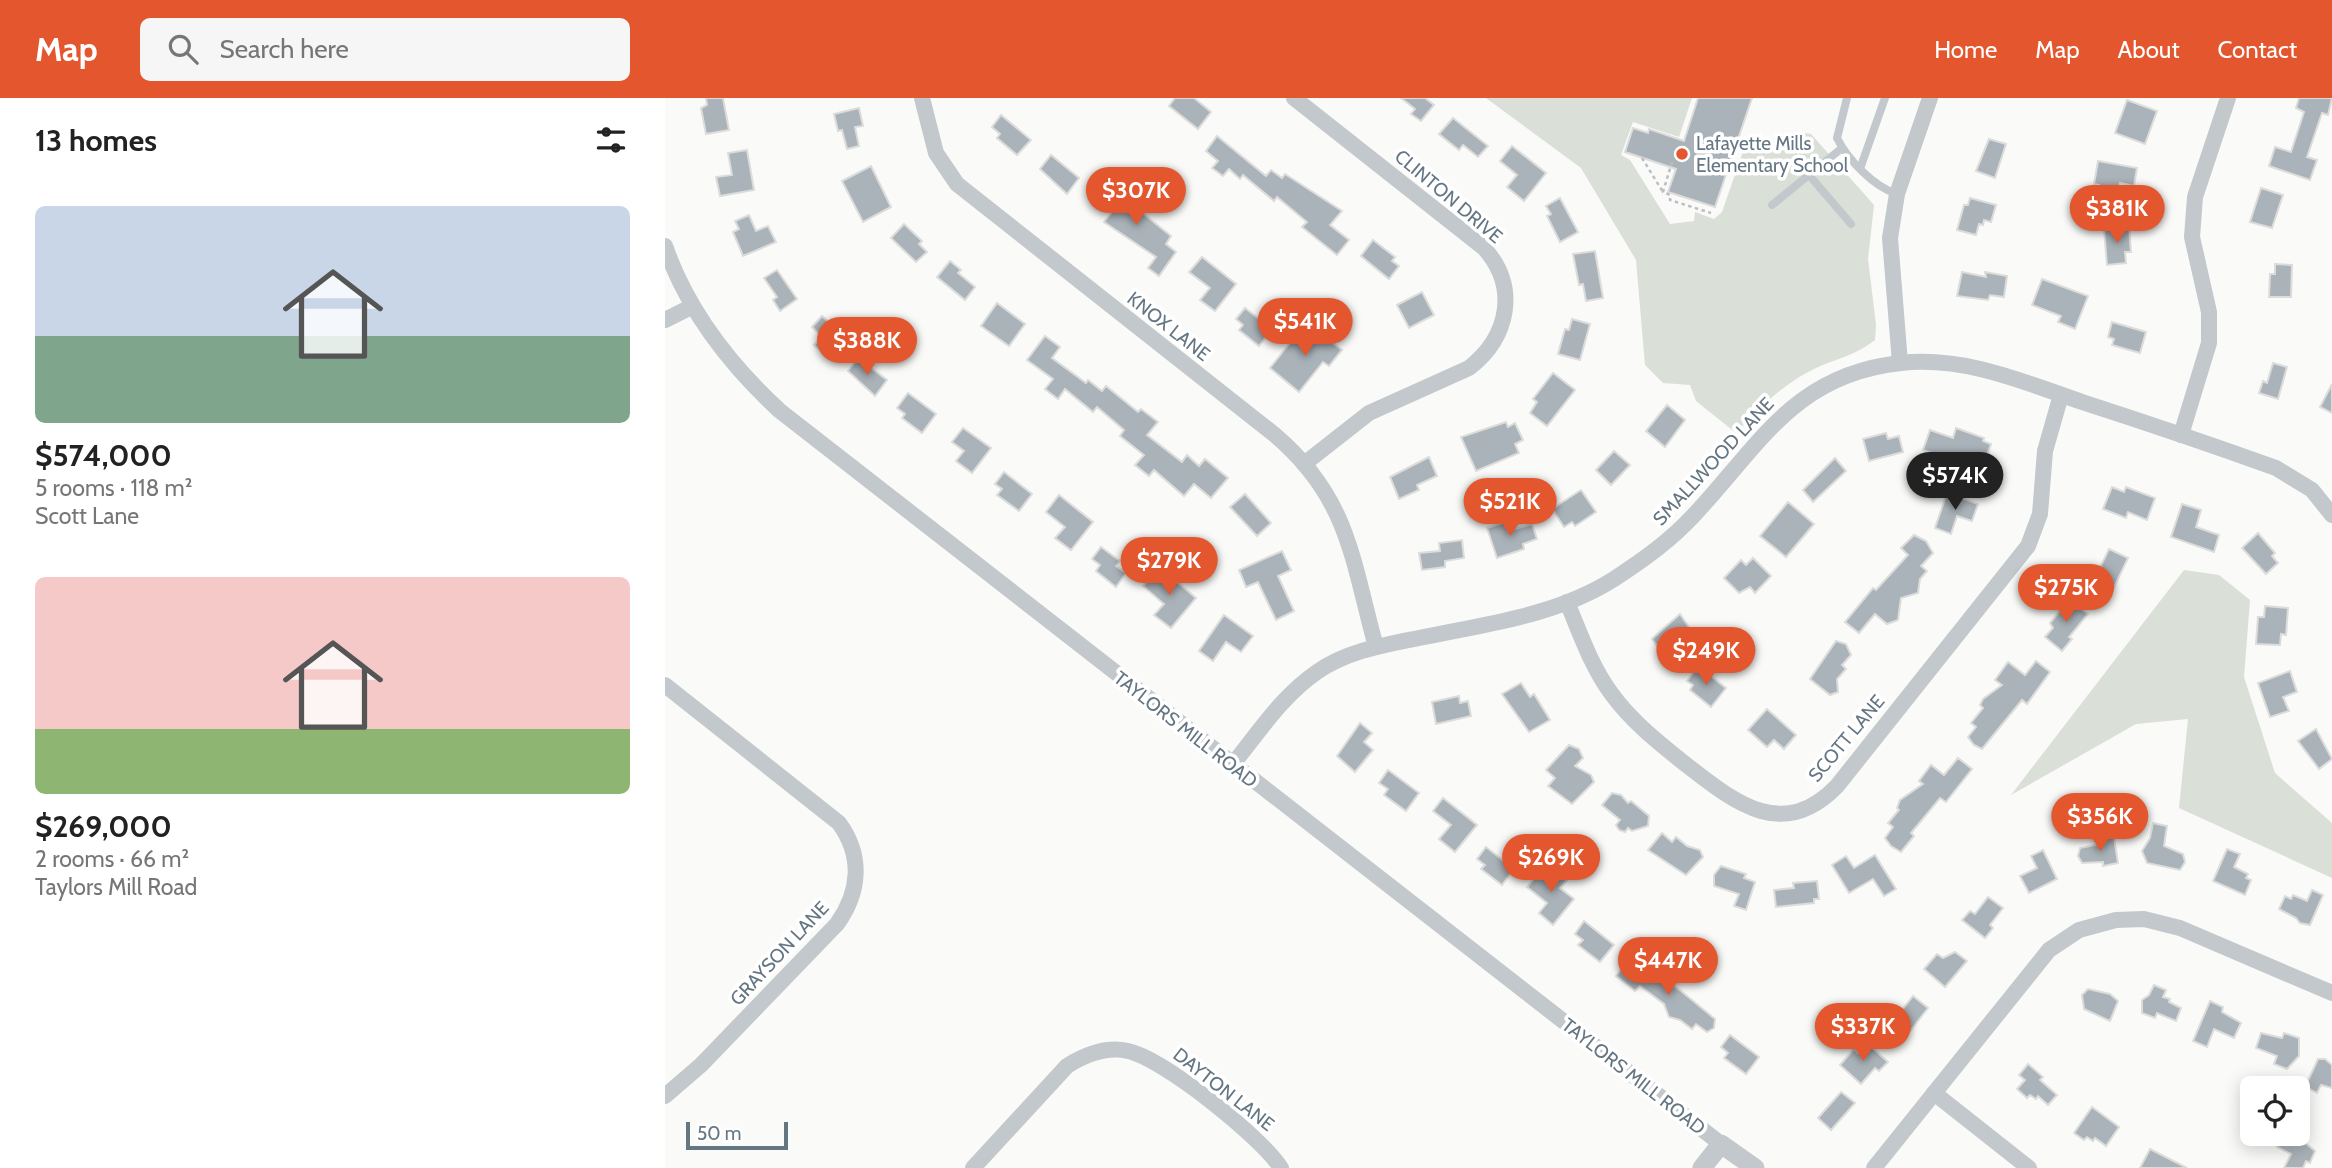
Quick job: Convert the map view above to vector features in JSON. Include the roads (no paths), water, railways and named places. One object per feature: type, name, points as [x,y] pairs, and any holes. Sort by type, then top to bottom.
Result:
[{"type":"street","name":"KNOX LANE","points":[[922,98],[936,153],[957,184],[1275,435],[1320,483],[1347,533],[1376,647]]},
{"type":"street","name":"CLINTON DRIVE","points":[[1294,98],[1485,248],[1500,271],[1507,296],[1500,332],[1481,358],[1469,368],[1369,413],[1304,464]]},
{"type":"street","points":[[1900,363],[1889,260],[1897,194],[1930,98]]},
{"type":"street","points":[[2181,435],[2209,343],[2209,312],[2192,237],[2195,197],[2228,98]]},
{"type":"street","name":"TAYLORS MILL ROAD","points":[[665,246],[691,307],[740,373],[781,411],[1232,765],[1755,1168]]},
{"type":"street","points":[[665,320],[691,307]]},
{"type":"street","name":"SMALLWOOD LANE","points":[[1232,765],[1301,683],[1332,663],[1376,647],[1514,618],[1567,602],[1610,581],[1670,539],[1695,514],[1755,441],[1799,402],[1841,379],[1900,363],[1963,365],[2181,435],[2276,468],[2312,490],[2330,508]]},
{"type":"street","name":"SCOTT LANE","points":[[1567,602],[1596,670],[1610,693],[1637,724],[1739,804],[1772,814],[1804,809],[1837,786],[2028,546],[2040,514],[2045,451],[2061,395]]},
{"type":"street","name":"GRAYSON LANE","points":[[665,685],[833,818],[851,845],[857,870],[853,895],[837,924],[701,1065],[665,1096]]},
{"type":"street","points":[[1874,1168],[2039,960],[2067,937],[2097,924],[2134,919],[2166,923],[2332,993]]},
{"type":"street","name":"DAYTON LANE","points":[[972,1168],[1067,1066],[1081,1057],[1114,1049],[1140,1054],[1165,1068],[1261,1143],[1281,1168]]},
{"type":"street","points":[[1934,1093],[2029,1168]]},
{"type":"street","points":[[1702,1168],[1721,1144]]},
{"type":"lane","points":[[1847,98],[1838,126],[1837,138],[1842,148],[1882,190],[1897,194]]},
{"type":"lane","points":[[1861,166],[1885,98]]},
{"type":"lane","points":[[1772,205],[1842,148]]},
{"type":"lane","points":[[1809,175],[1851,224]]},
{"type":"place","name":"Lafayette Mills Elementary School","points":[[1682,154]]}]
